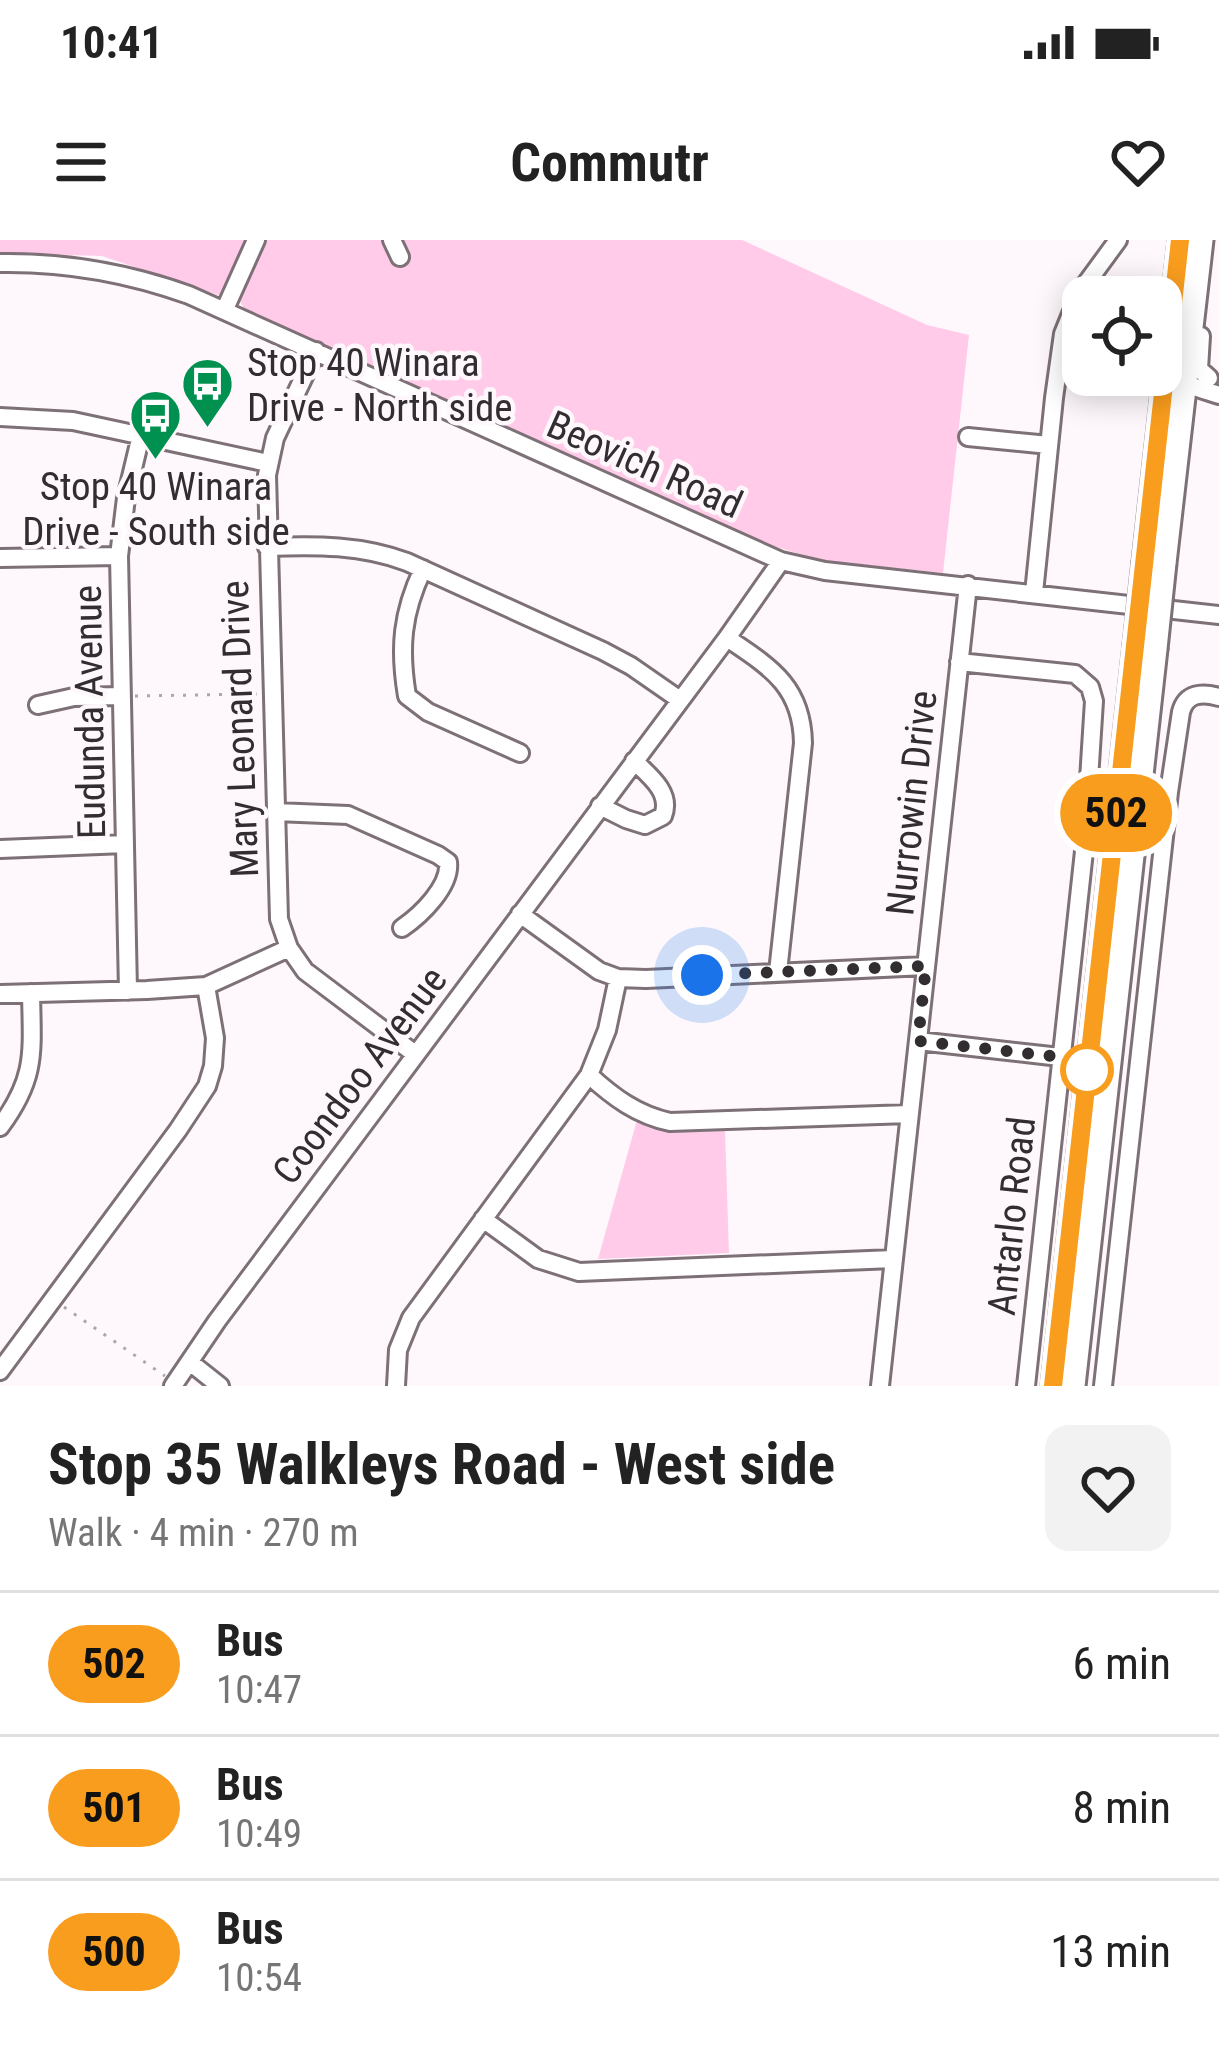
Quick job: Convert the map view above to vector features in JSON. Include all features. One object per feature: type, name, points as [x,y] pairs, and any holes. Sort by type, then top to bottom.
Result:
[{"type":"main road","points":[[1176,276],[1180,240]]},
{"type":"main road","points":[[1155,562],[1205,381],[1202,240]]},
{"type":"main road","points":[[1074,1386],[1155,562],[1163,396]]},
{"type":"main road","points":[[1053,1386],[1146,647]]},
{"type":"street","points":[[225,309],[256,240]]},
{"type":"street","points":[[1034,593],[1058,364],[1068,317],[1085,283],[1118,240]]},
{"type":"street","points":[[1212,240],[1199,369],[1219,395]]},
{"type":"street","name":"Beovich Road","points":[[0,263],[91,268],[169,287],[781,561],[825,571],[1219,615]]},
{"type":"street","name":"Mary Leonard Drive","points":[[289,948],[278,909],[268,463],[280,425],[316,351]]},
{"type":"street","points":[[1158,440],[1175,394],[1205,381]]},
{"type":"street","points":[[0,417],[55,419],[268,463]]},
{"type":"street","name":"Eudunda Avenue","points":[[128,991],[118,556],[141,435]]},
{"type":"street","points":[[968,437],[1049,445]]},
{"type":"street","points":[[267,547],[324,546],[392,556],[622,660],[680,700]]},
{"type":"street","points":[[0,558],[118,556]]},
{"type":"street","name":"Coondoo Avenue","points":[[175,1384],[781,561]]},
{"type":"street","points":[[424,568],[404,622],[407,696],[428,712],[520,753]]},
{"type":"street","name":"Nurrowin Drive","points":[[880,1386],[968,585]]},
{"type":"street","points":[[727,638],[784,682],[796,700],[803,729],[778,972]]},
{"type":"street","name":"Antarlo Road","points":[[959,662],[1075,674],[1093,694],[1089,806],[1026,1386]]},
{"type":"street","points":[[1102,1386],[1181,712],[1196,695],[1219,697]]},
{"type":"street","points":[[38,705],[74,697],[121,696]]},
{"type":"street","points":[[600,806],[646,825],[663,816],[667,804],[661,790],[634,761]]},
{"type":"street","points":[[276,812],[348,815],[448,862],[448,876],[423,911],[402,928]]},
{"type":"street","points":[[0,849],[125,844]]},
{"type":"street","points":[[520,914],[590,966],[618,977],[926,966]]},
{"type":"street","points":[[0,994],[206,986],[289,948],[312,977],[416,1054]]},
{"type":"street","points":[[396,1386],[404,1330],[589,1075],[612,1014],[618,977]]},
{"type":"street","points":[[0,1371],[207,1086],[215,1038],[206,986]]},
{"type":"street","points":[[0,1127],[30,1072],[31,993]]},
{"type":"street","points":[[918,1041],[1060,1057]]},
{"type":"street","points":[[589,1075],[621,1102],[670,1122],[909,1114]]},
{"type":"street","points":[[483,1219],[546,1263],[590,1273],[893,1259]]},
{"type":"street","points":[[191,1363],[220,1386]]},
{"type":"path","points":[[121,696],[272,693]]},
{"type":"path","points":[[52,1299],[175,1384]]},
{"type":"shaded area","points":[[0,240],[245,240],[221,296],[102,256],[0,253]]},
{"type":"shaded area","points":[[266,240],[742,240],[927,325],[969,335],[943,573],[819,560],[741,536],[246,313],[240,301]]},
{"type":"shaded area","points":[[637,1120],[693,1132],[725,1130],[729,1253],[598,1259]]},
{"type":"bus line","name":"502","points":[[1053,1386],[1180,240]]},
{"type":"place","name":"Stop 40 Winara Drive - North side","points":[[208,430]]},
{"type":"place","name":"Stop 40 Winara Drive - South side","points":[[156,462]]},
{"type":"route","points":[[702,975],[926,966],[918,1041],[1060,1057],[1087,1070]]}]
